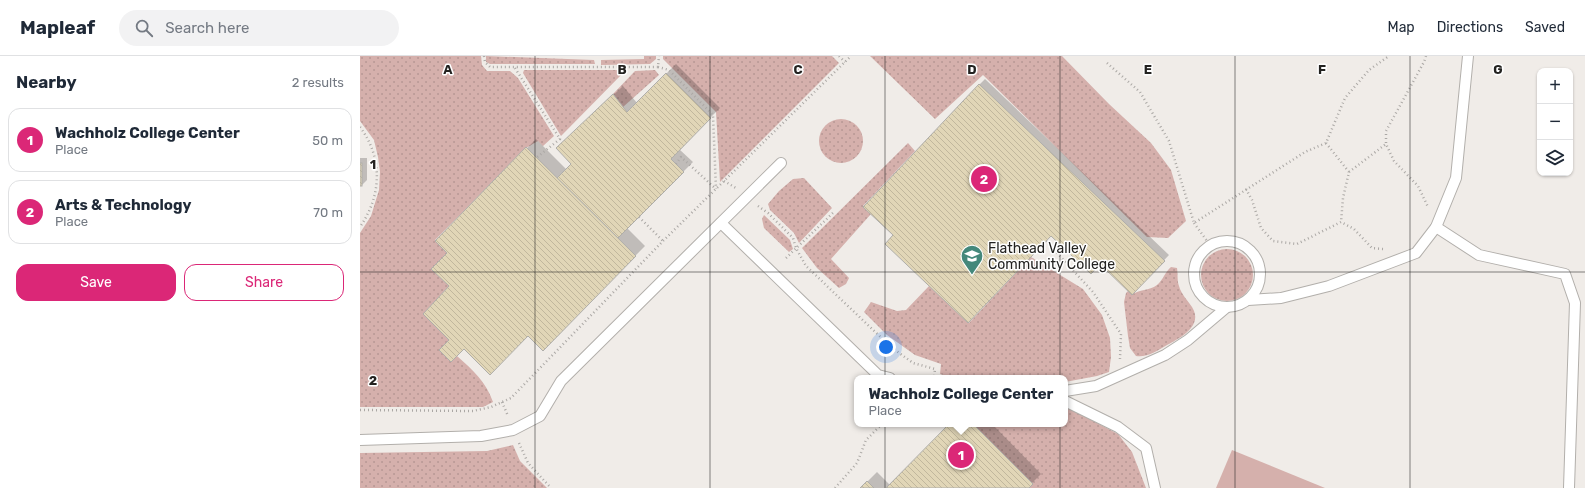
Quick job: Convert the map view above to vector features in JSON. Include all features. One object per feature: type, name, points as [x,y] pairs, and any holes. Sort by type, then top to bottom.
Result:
[{"type":"lane","points":[[1248,300],[1281,298],[1329,286],[1416,253],[1436,227],[1456,178],[1468,56]]},
{"type":"lane","points":[[360,440],[482,436],[513,430],[540,416],[562,381],[781,163]]},
{"type":"lane","points":[[721,223],[878,375]]},
{"type":"lane","points":[[1436,227],[1479,255],[1565,274],[1575,303],[1569,488]]},
{"type":"lane","points":[[1231,241],[1241,244],[1250,250],[1257,259],[1260,269],[1260,281],[1255,292],[1248,300],[1238,306],[1216,306],[1206,300],[1199,292],[1195,282],[1194,271],[1196,261],[1202,252],[1210,245],[1231,241]]},
{"type":"lane","points":[[1068,391],[1096,386],[1165,356],[1188,340],[1227,307]]},
{"type":"lane","points":[[1068,402],[1118,427],[1146,448],[1155,488]]},
{"type":"path","points":[[484,56],[485,62],[490,67],[658,67],[669,70],[713,115],[716,189]]},
{"type":"path","points":[[658,67],[659,56]]},
{"type":"path","points":[[839,56],[845,62]]},
{"type":"path","points":[[360,410],[474,411],[491,407],[511,398],[663,241],[851,56]]},
{"type":"path","points":[[1194,223],[1305,152],[1326,143],[1345,98],[1369,70],[1389,56]]},
{"type":"path","points":[[1426,56],[1386,130],[1386,144],[1394,161],[1418,186],[1426,201],[1436,227]]},
{"type":"path","points":[[1107,63],[1140,92],[1169,141],[1194,223],[1210,245]]},
{"type":"path","points":[[515,68],[560,139],[536,158]]},
{"type":"path","points":[[360,127],[369,139],[377,162],[377,189],[366,218],[360,227]]},
{"type":"path","points":[[1326,143],[1349,172]]},
{"type":"path","points":[[1341,222],[1343,198],[1349,172],[1386,144]]},
{"type":"path","points":[[676,164],[681,157],[716,189]]},
{"type":"path","points":[[724,181],[738,189],[746,198],[768,213],[793,238],[796,248],[806,266],[891,347],[913,362],[935,369],[934,375]]},
{"type":"path","points":[[1246,189],[1252,200],[1261,228],[1273,241],[1297,244],[1341,222]]},
{"type":"path","points":[[786,258],[836,211]]},
{"type":"path","points":[[639,218],[663,241]]},
{"type":"path","points":[[1341,222],[1354,230],[1372,248],[1386,249]]},
{"type":"path","points":[[1046,242],[1093,292],[1121,334],[1119,375]]},
{"type":"path","points":[[502,402],[528,463],[551,488]]},
{"type":"path","points":[[835,488],[857,463],[866,440],[879,427]]},
{"type":"shaded area","points":[[360,56],[481,56],[482,65],[487,71],[510,71],[518,78],[554,136],[543,146],[538,141],[526,148],[435,240],[447,253],[432,269],[449,286],[423,314],[449,340],[439,350],[451,362],[457,356],[474,371],[487,388],[493,402],[483,407],[360,407],[360,233],[371,216],[379,190],[380,172],[374,140],[360,121]]},
{"type":"shaded area","points":[[486,56],[594,60],[595,64],[490,64],[486,62]]},
{"type":"shaded area","points":[[644,56],[656,56],[656,59],[650,64],[601,65],[601,60],[644,59]]},
{"type":"shaded area","points":[[663,56],[832,56],[839,63],[720,182],[716,112],[663,59]]},
{"type":"shaded area","points":[[870,56],[1062,56],[1109,104],[1151,143],[1171,170],[1186,221],[1168,238],[1147,237],[983,75],[935,119]]},
{"type":"shaded area","points":[[524,70],[626,70],[561,136],[523,73]]},
{"type":"shaded area","points":[[655,70],[659,75],[623,107],[613,94],[635,71]]},
{"type":"shaded area","points":[[837,119],[845,119],[857,125],[863,137],[863,145],[857,157],[845,163],[837,163],[825,157],[819,145],[819,137],[825,125]]},
{"type":"shaded area","points":[[908,143],[915,151],[863,206],[871,214],[831,259],[849,278],[846,284],[839,288],[817,268],[802,248]]},
{"type":"shaded area","points":[[804,178],[832,208],[799,243],[794,233],[770,210],[768,204],[779,191],[793,179]]},
{"type":"shaded area","points":[[764,215],[790,240],[793,249],[789,252],[764,228],[762,219]]},
{"type":"shaded area","points":[[1222,249],[1232,249],[1246,256],[1253,270],[1253,280],[1246,294],[1232,301],[1222,301],[1212,297],[1205,290],[1201,280],[1201,270],[1205,260],[1212,253]]},
{"type":"shaded area","points":[[1031,257],[1083,289],[1102,315],[1110,338],[1111,357],[1109,372],[1097,376],[1068,381],[1068,375],[943,375],[940,374],[941,364],[915,355],[887,335],[864,312],[871,302],[897,311],[906,310],[929,286],[969,323]]},
{"type":"shaded area","points":[[1171,267],[1177,268],[1180,289],[1195,314],[1193,326],[1184,335],[1152,354],[1136,356],[1130,348],[1128,336],[1124,302],[1126,293],[1128,291],[1132,295],[1154,287],[1159,283]]},
{"type":"shaded area","points":[[1068,408],[1118,434],[1132,452],[1146,488],[1029,488],[1033,484],[976,427],[1068,427]]},
{"type":"shaded area","points":[[513,445],[520,461],[547,488],[360,488],[360,453],[487,451]]},
{"type":"shaded area","points":[[1232,450],[1325,488],[1216,488]]},
{"type":"building","points":[[666,73],[711,118],[671,159],[684,172],[618,238],[557,178],[571,164],[556,148],[613,94],[627,112]]},
{"type":"building","points":[[979,84],[1165,261],[1132,295],[1100,264],[1091,274],[1051,236],[968,323],[885,244],[893,235],[863,207]]},
{"type":"building","points":[[526,147],[636,256],[543,351],[528,336],[490,375],[464,349],[451,362],[439,350],[449,340],[423,314],[449,286],[431,269],[447,253],[435,241]]},
{"type":"building","points":[[360,163],[362,163],[362,186],[360,186]]},
{"type":"building","points":[[946,427],[976,427],[1033,484],[1029,488],[886,488]]},
{"type":"building","points":[[867,481],[874,488],[860,488]]},
{"type":"place","name":"Arts & Technology","points":[[984,179]]},
{"type":"place","name":"Flathead Valley Community College","points":[[972,276]]},
{"type":"place","name":"Wachholz College Center","points":[[961,455]]}]
